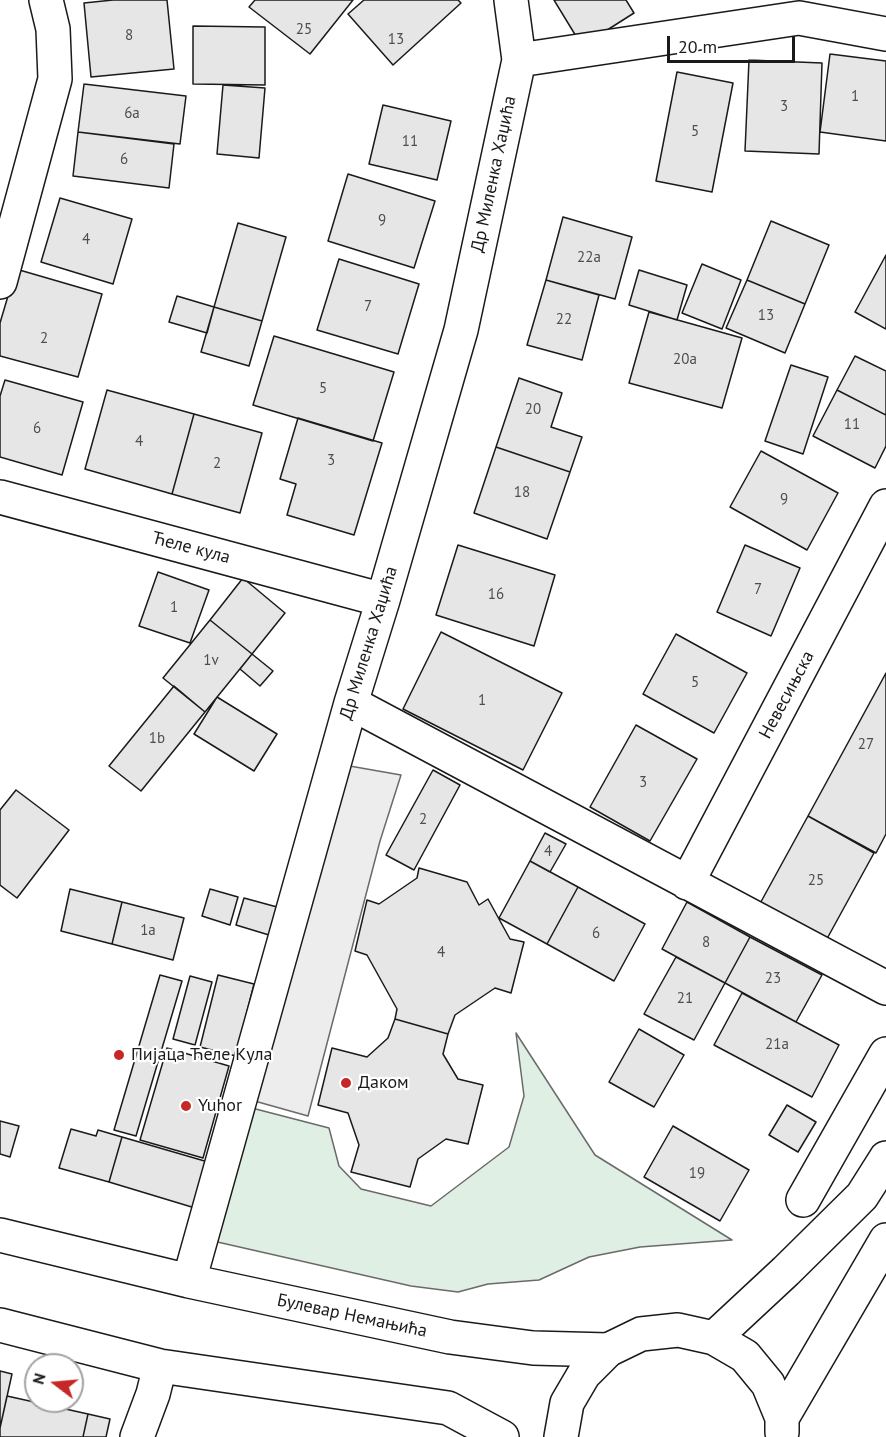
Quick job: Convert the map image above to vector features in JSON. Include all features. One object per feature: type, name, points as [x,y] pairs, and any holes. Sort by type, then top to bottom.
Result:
[{"type":"street","points":[[0,282],[55,79],[53,29],[45,0]]},
{"type":"street","name":"Др Миленка Хаџића","points":[[189,1281],[351,703],[461,330],[519,60],[511,0]]},
{"type":"street","points":[[519,60],[799,18],[886,34]]},
{"type":"street","name":"Ћеле кула","points":[[0,496],[383,600]]},
{"type":"street","name":"Невесињска","points":[[687,883],[886,506]]},
{"type":"street","points":[[351,703],[886,988]]},
{"type":"street","points":[[803,1200],[886,1054]]},
{"type":"street","points":[[714,1338],[786,1272],[862,1196],[886,1158]]},
{"type":"street","name":"Булевар Немањића","points":[[0,1235],[189,1281],[450,1337],[533,1348],[608,1350]]},
{"type":"street","points":[[782,1427],[886,1240]]},
{"type":"street","points":[[0,1325],[160,1366],[448,1408],[502,1437]]},
{"type":"street","points":[[561,1437],[567,1403],[584,1374],[608,1350],[642,1334],[678,1330],[714,1338],[745,1356],[768,1384],[782,1427]]},
{"type":"street","points":[[137,1437],[153,1394],[160,1366]]},
{"type":"green space","points":[[516,1033],[595,1155],[732,1240],[640,1247],[589,1257],[539,1280],[488,1284],[458,1292],[411,1286],[213,1241],[248,1107],[329,1128],[339,1166],[361,1189],[431,1206],[509,1147],[524,1096]]},
{"type":"shaded area","points":[[344,765],[401,775],[380,841],[308,1116],[251,1100]]},
{"type":"building","points":[[113,0],[167,0],[174,69],[91,77],[84,3]]},
{"type":"building","points":[[255,0],[353,0],[310,54],[249,7]]},
{"type":"building","points":[[364,0],[458,0],[461,3],[393,65],[348,14]]},
{"type":"building","points":[[554,0],[626,0],[634,13],[582,46]]},
{"type":"building","points":[[193,26],[265,27],[265,85],[193,84]]},
{"type":"building","points":[[830,54],[886,61],[886,141],[820,132]]},
{"type":"building","points":[[749,60],[822,63],[819,154],[745,151]]},
{"type":"building","points":[[677,72],[733,83],[712,192],[656,181]]},
{"type":"building","points":[[84,84],[186,96],[180,144],[78,132]]},
{"type":"building","points":[[223,85],[265,88],[259,158],[217,154]]},
{"type":"building","points":[[383,105],[451,121],[437,180],[369,164]]},
{"type":"building","points":[[78,132],[174,144],[169,188],[73,176]]},
{"type":"building","points":[[348,174],[435,201],[414,268],[328,241]]},
{"type":"building","points":[[60,198],[132,219],[113,284],[41,262]]},
{"type":"building","points":[[563,217],[632,237],[615,299],[546,280]]},
{"type":"building","points":[[771,221],[829,245],[805,304],[747,280]]},
{"type":"building","points":[[238,223],[286,237],[262,321],[214,307]]},
{"type":"building","points":[[886,255],[886,329],[855,312]]},
{"type":"building","points":[[339,259],[419,284],[398,354],[317,330]]},
{"type":"building","points":[[702,264],[741,280],[722,329],[682,313]]},
{"type":"building","points":[[16,269],[102,294],[78,377],[0,356],[0,323]]},
{"type":"building","points":[[639,270],[687,285],[677,320],[629,305]]},
{"type":"building","points":[[546,280],[599,295],[582,360],[527,345]]},
{"type":"building","points":[[747,280],[805,304],[785,353],[726,328]]},
{"type":"building","points":[[177,296],[214,307],[207,333],[169,322]]},
{"type":"building","points":[[214,307],[262,321],[249,366],[201,352]]},
{"type":"building","points":[[649,312],[742,338],[722,408],[629,383]]},
{"type":"building","points":[[274,336],[394,372],[373,441],[253,405]]},
{"type":"building","points":[[855,356],[886,371],[886,415],[837,390]]},
{"type":"building","points":[[791,365],[828,377],[803,454],[765,441]]},
{"type":"building","points":[[519,378],[562,393],[551,427],[582,437],[570,472],[496,447]]},
{"type":"building","points":[[5,380],[83,402],[62,475],[0,457],[0,396]]},
{"type":"building","points":[[107,390],[194,414],[172,494],[85,469]]},
{"type":"building","points":[[837,390],[886,415],[886,446],[875,468],[813,436]]},
{"type":"building","points":[[194,414],[262,433],[240,513],[172,494]]},
{"type":"building","points":[[298,418],[382,443],[354,535],[287,515],[296,484],[280,479]]},
{"type":"building","points":[[496,447],[570,472],[547,539],[474,513]]},
{"type":"building","points":[[761,451],[838,493],[807,550],[730,507]]},
{"type":"building","points":[[458,545],[555,575],[534,646],[436,615]]},
{"type":"building","points":[[745,545],[800,568],[771,636],[717,612]]},
{"type":"building","points":[[158,572],[209,590],[190,643],[139,626]]},
{"type":"building","points":[[243,578],[285,613],[252,654],[210,620]]},
{"type":"building","points":[[210,620],[252,654],[205,712],[163,678]]},
{"type":"building","points":[[441,632],[562,693],[523,770],[403,709]]},
{"type":"building","points":[[676,634],[747,673],[714,733],[643,694]]},
{"type":"building","points":[[252,654],[273,671],[260,686],[240,669]]},
{"type":"building","points":[[886,673],[886,834],[876,853],[808,816]]},
{"type":"building","points":[[174,686],[205,712],[141,791],[109,766]]},
{"type":"building","points":[[217,697],[277,734],[254,771],[194,734]]},
{"type":"building","points":[[636,725],[697,759],[650,841],[590,807]]},
{"type":"building","points":[[433,770],[460,785],[414,870],[386,855]]},
{"type":"building","points":[[16,790],[69,830],[17,898],[0,885],[0,810]]},
{"type":"building","points":[[808,816],[874,853],[823,946],[757,909]]},
{"type":"building","points":[[545,833],[566,844],[550,872],[530,861]]},
{"type":"building","points":[[530,861],[578,887],[547,944],[499,918]]},
{"type":"building","points":[[419,868],[467,882],[479,905],[488,899],[510,939],[524,942],[511,993],[495,988],[455,1015],[448,1034],[395,1019],[397,1009],[367,955],[355,951],[367,900],[379,904],[417,878]]},
{"type":"building","points":[[578,887],[645,924],[614,981],[547,944]]},
{"type":"building","points":[[70,889],[122,902],[112,944],[61,931]]},
{"type":"building","points":[[210,889],[238,897],[230,925],[202,916]]},
{"type":"building","points":[[244,898],[277,907],[269,935],[236,925]]},
{"type":"building","points":[[122,902],[184,918],[173,960],[112,944]]},
{"type":"building","points":[[687,902],[750,937],[725,983],[662,949]]},
{"type":"building","points":[[750,937],[822,975],[796,1022],[725,983]]},
{"type":"building","points":[[676,957],[725,983],[694,1040],[644,1014]]},
{"type":"building","points":[[160,975],[182,981],[136,1136],[114,1130]]},
{"type":"building","points":[[218,975],[254,984],[236,1056],[200,1047]]},
{"type":"building","points":[[190,976],[212,982],[195,1045],[173,1039]]},
{"type":"building","points":[[742,993],[839,1045],[812,1097],[714,1045]]},
{"type":"building","points":[[395,1019],[448,1034],[443,1054],[458,1079],[483,1085],[468,1144],[446,1139],[418,1159],[410,1187],[351,1172],[359,1145],[348,1113],[318,1105],[332,1048],[367,1057],[388,1038]]},
{"type":"building","points":[[639,1029],[684,1055],[654,1107],[609,1082]]},
{"type":"building","points":[[167,1048],[229,1066],[203,1158],[140,1140]]},
{"type":"building","points":[[787,1105],[816,1122],[798,1152],[769,1135]]},
{"type":"building","points":[[0,1121],[19,1126],[10,1157],[0,1154]]},
{"type":"building","points":[[673,1126],[749,1170],[720,1221],[644,1177]]},
{"type":"building","points":[[71,1129],[96,1136],[98,1130],[122,1137],[109,1182],[59,1168]]},
{"type":"building","points":[[122,1137],[208,1162],[195,1208],[109,1182]]},
{"type":"building","points":[[0,1371],[12,1374],[0,1428]]},
{"type":"building","points":[[7,1396],[24,1400],[24,1413],[88,1414],[83,1437],[0,1437]]},
{"type":"building","points":[[88,1414],[110,1419],[106,1437],[83,1437]]},
{"type":"place","name":"Пијаца Ћеле Кула","points":[[119,1055]]},
{"type":"place","name":"Даком","points":[[346,1083]]},
{"type":"place","name":"Yuhor","points":[[186,1106]]}]
